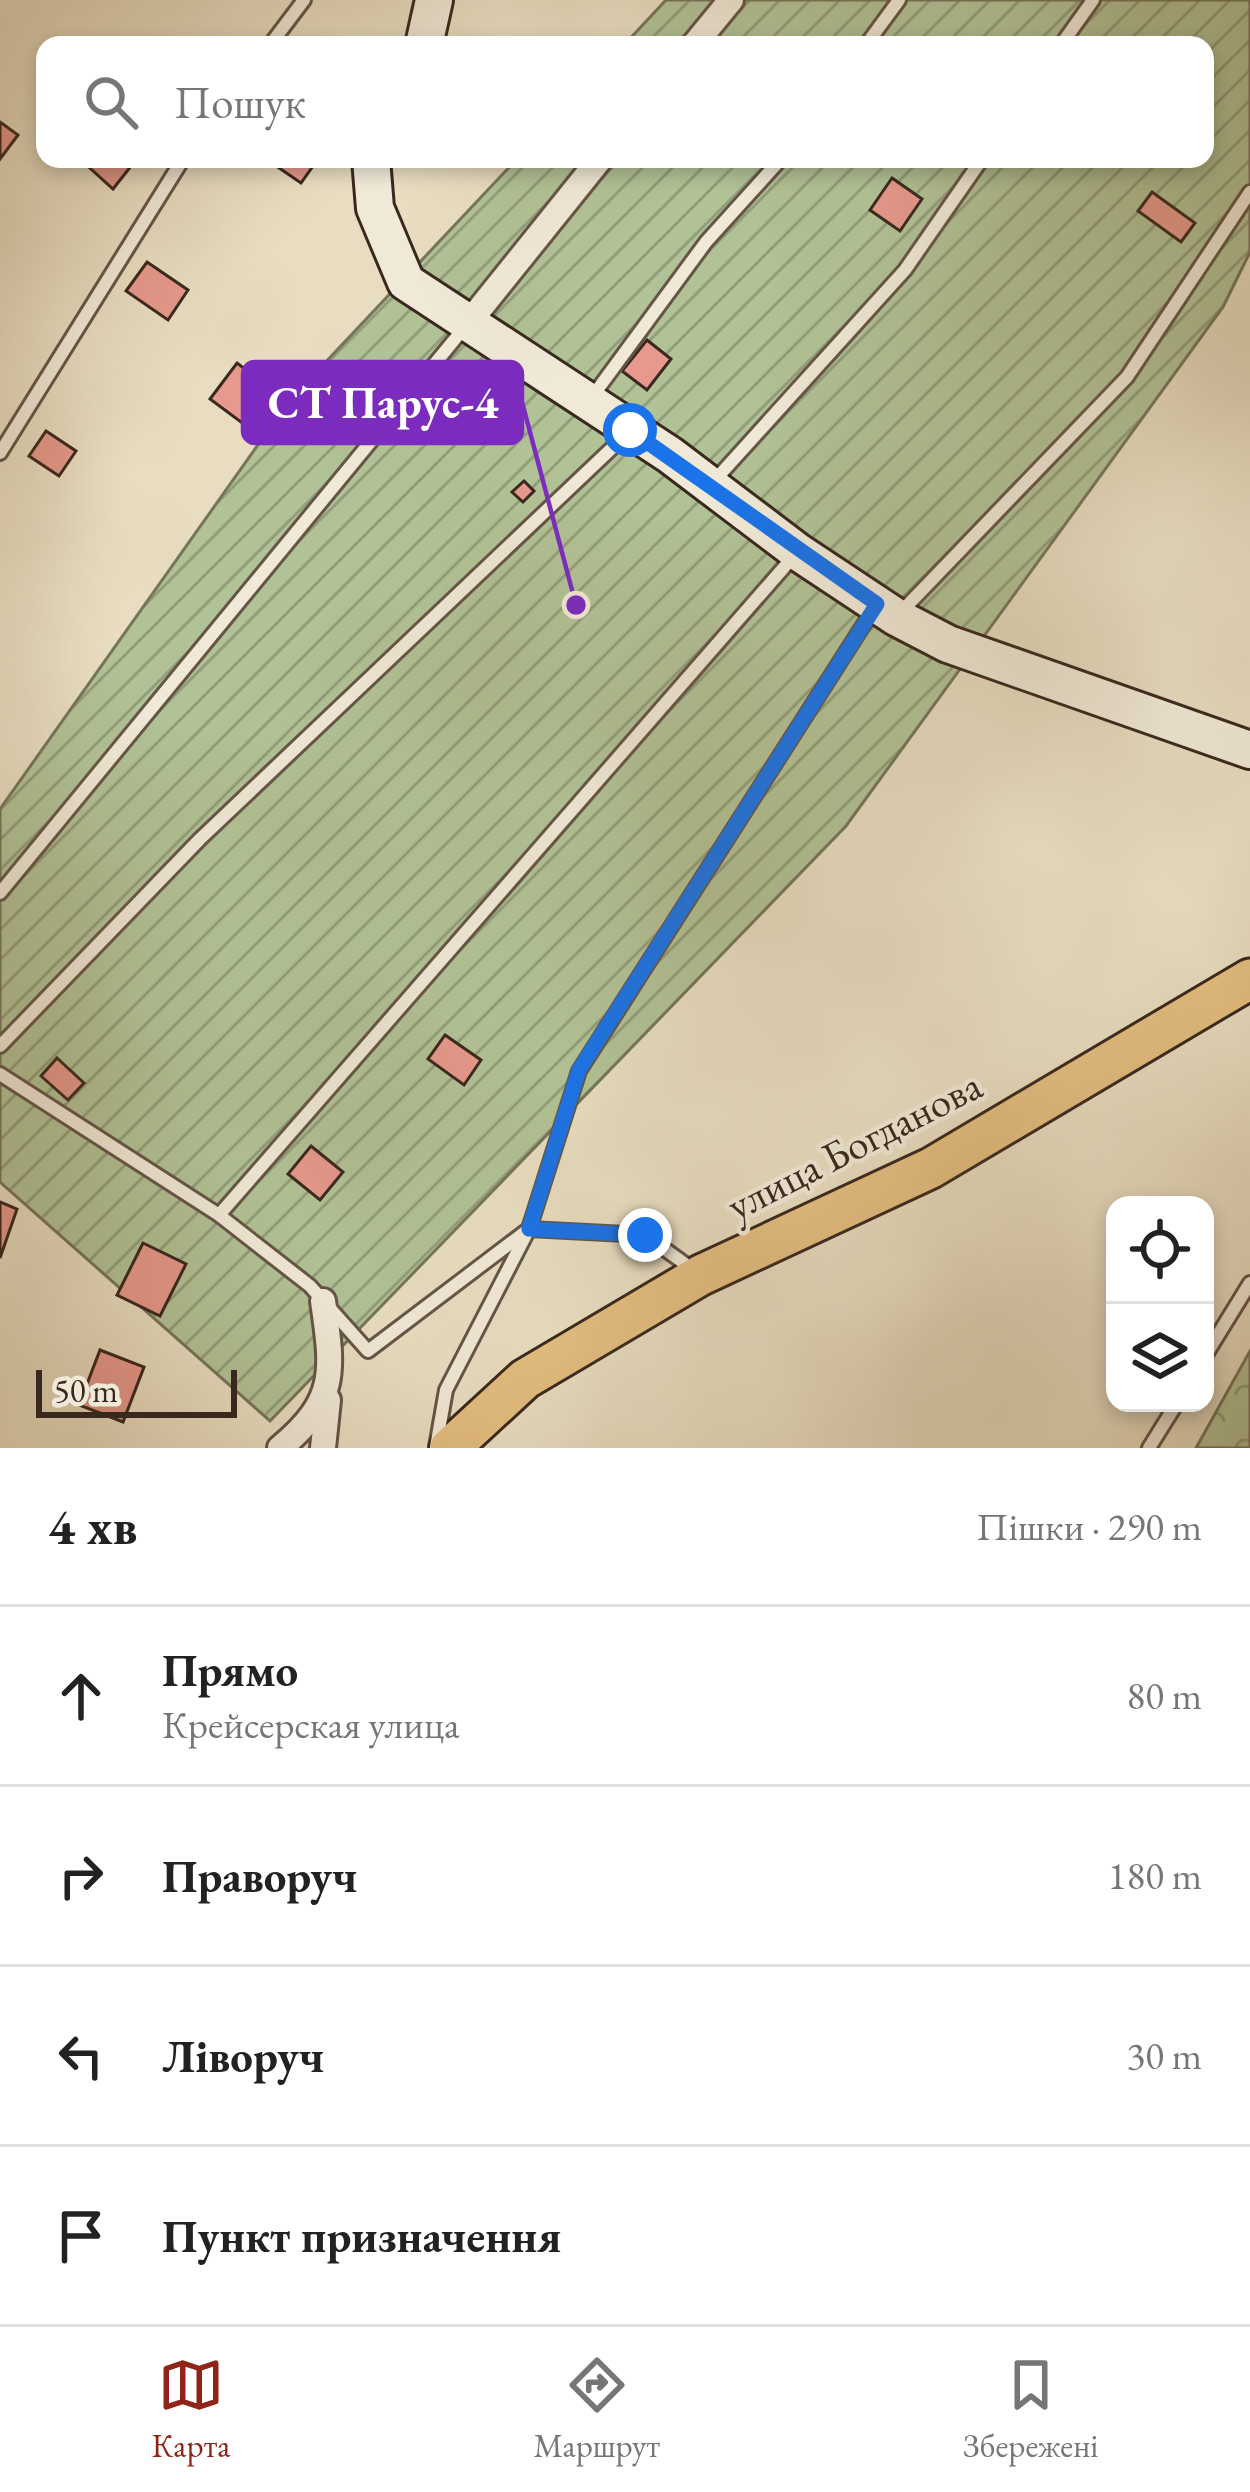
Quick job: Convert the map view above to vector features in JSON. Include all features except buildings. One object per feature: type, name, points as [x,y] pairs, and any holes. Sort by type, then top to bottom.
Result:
[{"type":"main road","name":"улица Богданова","points":[[450,1448],[525,1379],[701,1275],[931,1168],[1250,979]]},
{"type":"street","points":[[426,36],[434,0]]},
{"type":"street","points":[[701,36],[731,0]]},
{"type":"street","points":[[372,168],[375,208],[406,283],[630,430],[798,552],[886,610],[949,644],[1250,750]]},
{"type":"street","points":[[470,321],[593,168]]},
{"type":"street","points":[[323,1301],[331,1386],[323,1448]]},
{"type":"street","points":[[280,1448],[310,1423],[331,1386]]},
{"type":"lane","points":[[277,36],[304,0]]},
{"type":"lane","points":[[873,36],[899,0]]},
{"type":"lane","points":[[1067,36],[1093,0]]},
{"type":"lane","points":[[0,453],[177,168]]},
{"type":"lane","points":[[587,403],[706,242],[773,168]]},
{"type":"lane","points":[[709,486],[905,270],[976,168]]},
{"type":"lane","points":[[436,1448],[446,1390],[529,1229],[579,1070],[886,610],[1126,377],[1250,192]]},
{"type":"lane","points":[[0,893],[470,321]]},
{"type":"lane","points":[[0,1046],[200,839],[630,430]]},
{"type":"lane","points":[[219,1215],[798,552]]},
{"type":"lane","points":[[0,1074],[219,1215],[323,1301],[368,1351],[529,1229],[645,1235],[701,1275]]},
{"type":"lane","points":[[1214,1341],[1250,1282]]},
{"type":"lane","points":[[1149,1448],[1171,1412]]},
{"type":"green space","points":[[666,0],[1250,0],[1250,252],[1223,307],[846,826],[270,1421],[0,1182],[0,809],[289,401],[509,168],[1214,168],[1214,36],[632,36]]},
{"type":"green space","points":[[1250,1351],[1250,1448],[1196,1448]]},
{"type":"place","name":"СТ Парус-4","points":[[576,605]]},
{"type":"route","points":[[630,430],[877,604],[579,1070],[529,1229],[645,1235]]}]
